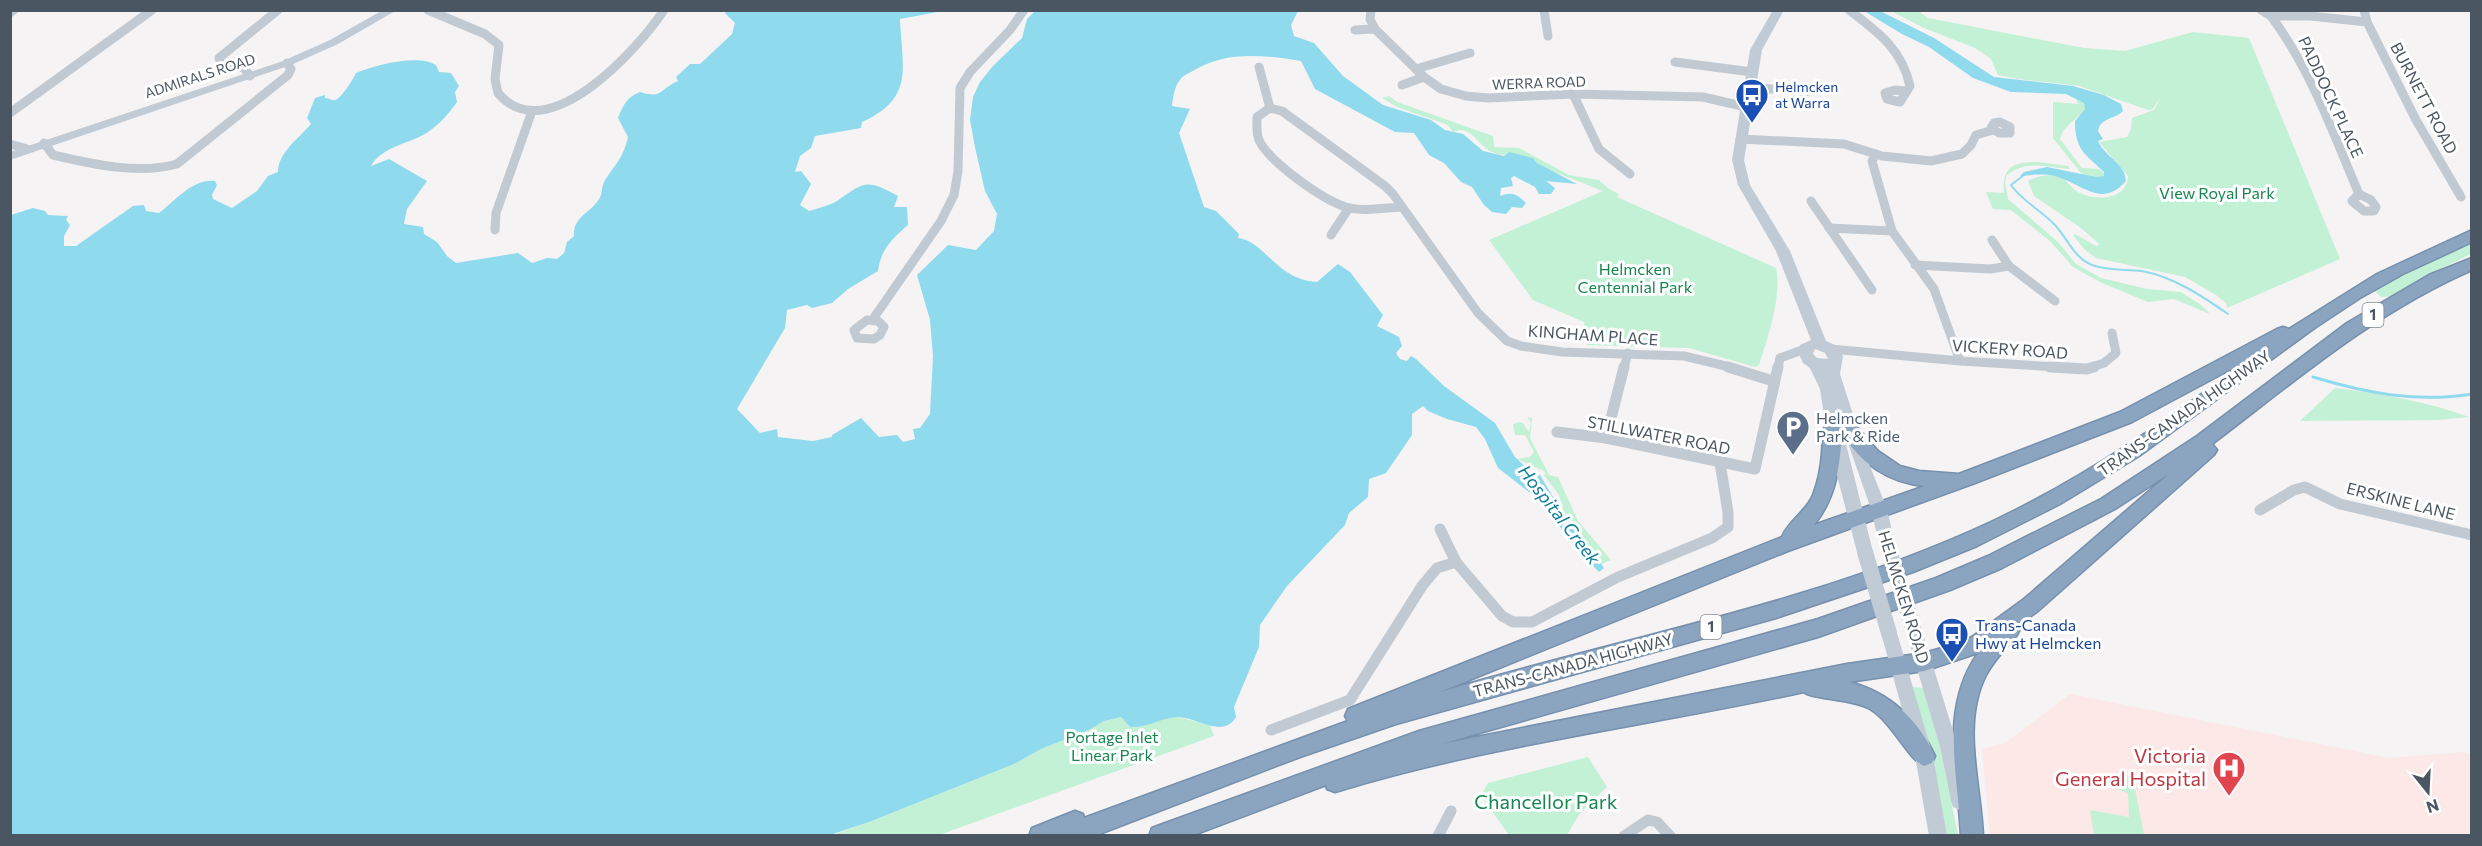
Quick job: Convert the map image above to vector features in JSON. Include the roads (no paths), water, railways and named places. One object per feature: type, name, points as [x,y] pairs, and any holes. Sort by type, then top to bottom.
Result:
[{"type":"highway","name":"TRANS-CANADA HIGHWAY","points":[[1065,836],[1389,717],[1823,595],[1914,563],[1972,539],[2062,495],[2128,455],[2311,322],[2380,279],[2472,235]]},
{"type":"highway","name":"TRANS-CANADA HIGHWAY","points":[[1160,836],[1419,741],[1818,628],[1943,584],[2044,538],[2108,504],[2203,441],[2354,327],[2435,279],[2472,263]]},
{"type":"highway","points":[[1040,836],[1249,758],[1781,545],[1968,478],[2126,417],[2273,337],[2311,322]]},
{"type":"highway","points":[[1186,836],[1305,791],[1384,768],[1528,735],[1899,664],[1924,662],[1952,654],[1979,642],[2031,604],[2241,422],[2282,380]]},
{"type":"highway","points":[[1842,428],[1873,460],[1899,474],[1925,479],[1968,478]]},
{"type":"highway","points":[[1781,545],[1808,523],[1819,507],[1842,428]]},
{"type":"highway","points":[[1972,836],[1963,736],[1966,703],[1982,663],[2031,604]]},
{"type":"highway","points":[[1746,695],[1824,687],[1863,694],[1889,709],[1899,718],[1924,756]]},
{"type":"main road","name":"ADMIRALS ROAD","points":[[10,156],[287,63],[334,42],[392,10]]},
{"type":"main road","name":"HELMCKEN ROAD","points":[[1778,11],[1761,38],[1749,87],[1738,160],[1744,185],[1783,251],[1820,353],[1833,374],[1857,517],[1924,756],[1938,836]]},
{"type":"main road","name":"HELMCKEN ROAD","points":[[1842,428],[1879,509],[1887,544],[1949,747],[1965,836]]},
{"type":"street","points":[[10,113],[152,10]]},
{"type":"street","points":[[250,76],[244,68],[221,64],[219,58],[278,10]]},
{"type":"street","points":[[428,10],[485,34],[500,45],[501,52],[494,80],[499,94],[512,105],[532,111],[574,98],[597,86],[651,31],[664,10]]},
{"type":"street","points":[[873,319],[941,221],[954,195],[958,171],[960,88],[970,72],[1010,30],[1024,10]]},
{"type":"street","points":[[1355,30],[1375,29],[1370,19],[1371,10]]},
{"type":"street","points":[[1544,10],[1548,36]]},
{"type":"street","points":[[1849,10],[1892,44],[1902,56],[1910,86],[1905,91]]},
{"type":"street","points":[[2261,10],[2271,16],[2310,16],[2367,22]]},
{"type":"street","name":"BURNETT ROAD","points":[[2364,10],[2367,22],[2416,120],[2461,197]]},
{"type":"street","name":"PADDOCK PLACE","points":[[2271,16],[2300,60],[2359,194]]},
{"type":"street","name":"WERRA ROAD","points":[[1375,29],[1424,77],[1441,89],[1466,96],[1488,98],[1573,94],[1702,97],[1746,107]]},
{"type":"street","points":[[1416,69],[1470,53]]},
{"type":"street","points":[[1674,62],[1752,72]]},
{"type":"street","points":[[44,143],[53,155],[94,164],[159,170],[168,168],[177,164],[288,75],[291,69],[287,63]]},
{"type":"street","points":[[1259,67],[1270,108],[1257,117],[1257,134],[1264,148],[1318,191],[1349,208],[1401,207]]},
{"type":"street","points":[[1402,85],[1424,77]]},
{"type":"street","points":[[1749,87],[1806,92]]},
{"type":"street","points":[[1573,94],[1599,149],[1630,174]]},
{"type":"street","name":"KINGHAM PLACE","points":[[1270,108],[1282,111],[1300,122],[1380,181],[1393,194],[1478,313],[1507,341],[1521,346],[1562,352],[1684,356],[1737,369],[1773,381]]},
{"type":"street","points":[[495,230],[496,213],[532,111]]},
{"type":"street","points":[[1740,139],[1844,144],[1897,159],[1943,160],[1962,154],[1971,145],[1976,135],[1993,130]]},
{"type":"street","points":[[10,144],[27,149]]},
{"type":"street","points":[[1876,154],[1872,161],[1892,231],[1934,289],[1960,361]]},
{"type":"street","points":[[1811,201],[1872,290]]},
{"type":"street","points":[[1331,235],[1349,208]]},
{"type":"street","points":[[1829,228],[1892,231]]},
{"type":"street","points":[[1992,240],[2009,266],[2055,301]]},
{"type":"street","points":[[1915,265],[1990,269],[2009,266]]},
{"type":"street","name":"VICKERY ROAD","points":[[1773,381],[1780,358],[1820,353],[1876,354],[2087,369],[2104,363],[2116,352],[2112,333]]},
{"type":"street","points":[[1606,438],[1628,353]]},
{"type":"street","name":"STILLWATER ROAD","points":[[1557,432],[1606,438],[1755,469],[1773,381]]},
{"type":"street","points":[[1440,529],[1456,562],[1502,616],[1513,622],[1532,622],[1618,577],[1712,538],[1728,527],[1730,514],[1724,497],[1720,463]]},
{"type":"street","name":"ERSKINE LANE","points":[[2260,510],[2294,489],[2305,487],[2340,504],[2472,535]]},
{"type":"street","points":[[1271,730],[1350,700],[1422,586],[1437,568],[1456,562]]},
{"type":"street","points":[[1438,836],[1450,811]]},
{"type":"street","points":[[1624,836],[1648,820],[1657,822],[1670,836]]},
{"type":"water","name":"Hospital Creek","points":[[727,11],[943,11],[900,19],[902,80],[891,103],[862,122],[861,128],[815,136],[811,148],[800,156],[795,172],[801,171],[811,184],[800,205],[809,211],[834,203],[860,186],[872,185],[898,196],[894,207],[907,207],[908,225],[888,245],[879,263],[878,271],[848,289],[832,303],[812,308],[807,305],[787,310],[785,328],[737,409],[760,433],[777,429],[778,437],[813,441],[832,437],[861,418],[879,437],[897,435],[903,442],[915,439],[913,429],[920,428],[930,414],[933,356],[930,320],[917,275],[948,245],[976,250],[994,231],[997,214],[985,191],[970,120],[973,97],[980,82],[993,66],[1022,38],[1027,19],[1035,11],[1298,11],[1291,25],[1294,36],[1314,43],[1343,76],[1383,105],[1431,120],[1445,130],[1463,134],[1483,151],[1504,156],[1509,152],[1533,158],[1537,163],[1577,184],[1546,181],[1555,188],[1551,194],[1539,194],[1535,187],[1514,176],[1511,178],[1513,186],[1501,188],[1500,196],[1514,194],[1526,203],[1522,208],[1512,207],[1506,214],[1492,212],[1484,205],[1472,187],[1461,182],[1444,163],[1429,155],[1414,133],[1395,132],[1315,89],[1301,61],[1244,56],[1217,60],[1204,65],[1182,77],[1174,93],[1172,106],[1190,109],[1179,133],[1204,207],[1216,211],[1239,234],[1238,238],[1256,246],[1291,274],[1317,282],[1338,264],[1350,272],[1383,315],[1377,326],[1399,337],[1402,346],[1396,353],[1400,359],[1407,361],[1411,356],[1416,359],[1444,386],[1495,423],[1515,457],[1531,472],[1540,475],[1566,519],[1587,543],[1604,568],[1599,572],[1581,554],[1538,499],[1498,468],[1485,439],[1476,427],[1447,419],[1428,411],[1423,406],[1412,414],[1412,435],[1386,473],[1369,479],[1368,497],[1349,513],[1345,525],[1287,586],[1260,625],[1259,647],[1234,707],[1236,717],[1225,726],[1212,726],[1178,717],[1137,727],[1130,727],[1121,717],[1104,721],[1089,730],[1041,749],[1014,764],[869,822],[830,835],[11,835],[11,215],[33,208],[45,211],[48,215],[68,216],[66,220],[70,225],[64,236],[64,246],[76,246],[133,206],[144,205],[146,211],[159,213],[192,187],[207,181],[215,181],[217,185],[212,195],[213,199],[232,208],[257,191],[268,176],[278,172],[285,152],[311,124],[307,118],[315,98],[325,95],[325,98],[337,99],[356,73],[364,70],[385,64],[418,60],[436,65],[439,72],[451,73],[459,86],[455,92],[457,102],[437,125],[421,136],[382,154],[371,166],[389,159],[427,181],[407,209],[404,224],[423,227],[424,234],[437,242],[447,256],[456,263],[518,253],[532,263],[547,258],[557,259],[564,253],[567,242],[574,236],[574,229],[579,219],[596,204],[604,182],[624,151],[628,137],[618,118],[626,102],[640,92],[657,94],[678,81],[676,77],[690,64],[700,64],[732,34],[735,23],[725,13]]},
{"type":"water","points":[[1864,11],[1880,11],[1934,38],[1994,77],[2073,86],[2104,95],[2121,104],[2123,111],[2100,126],[2098,131],[2103,139],[2098,141],[2122,169],[2126,181],[2117,189],[2099,194],[2054,176],[2041,174],[2020,176],[2024,172],[2047,167],[2096,177],[2104,176],[2104,172],[2082,151],[2077,139],[2075,121],[2085,109],[2084,103],[2066,94],[2011,92],[1973,78],[1929,47]]},
{"type":"waterway","points":[[2024,175],[2011,185],[2055,225],[2080,258],[2092,265],[2142,271],[2176,282],[2228,314]]},
{"type":"waterway","points":[[2313,377],[2352,388],[2392,395],[2452,397],[2472,394]]},
{"type":"place","name":"Helmcken at Warra","points":[[1752,124]]},
{"type":"place","name":"Helmcken Park & Ride","points":[[1793,456]]},
{"type":"place","name":"Trans-Canada Hwy at Helmcken","points":[[1952,663]]},
{"type":"place","name":"Victoria General Hospital","points":[[2229,797]]},
{"type":"park label","name":"View Royal Park","points":[[2217,193]]},
{"type":"park label","name":"Helmcken Centennial Park","points":[[1635,278]]},
{"type":"park label","name":"Portage Inlet Linear Park","points":[[1112,746]]},
{"type":"park label","name":"Chancellor Park","points":[[1546,802]]}]
